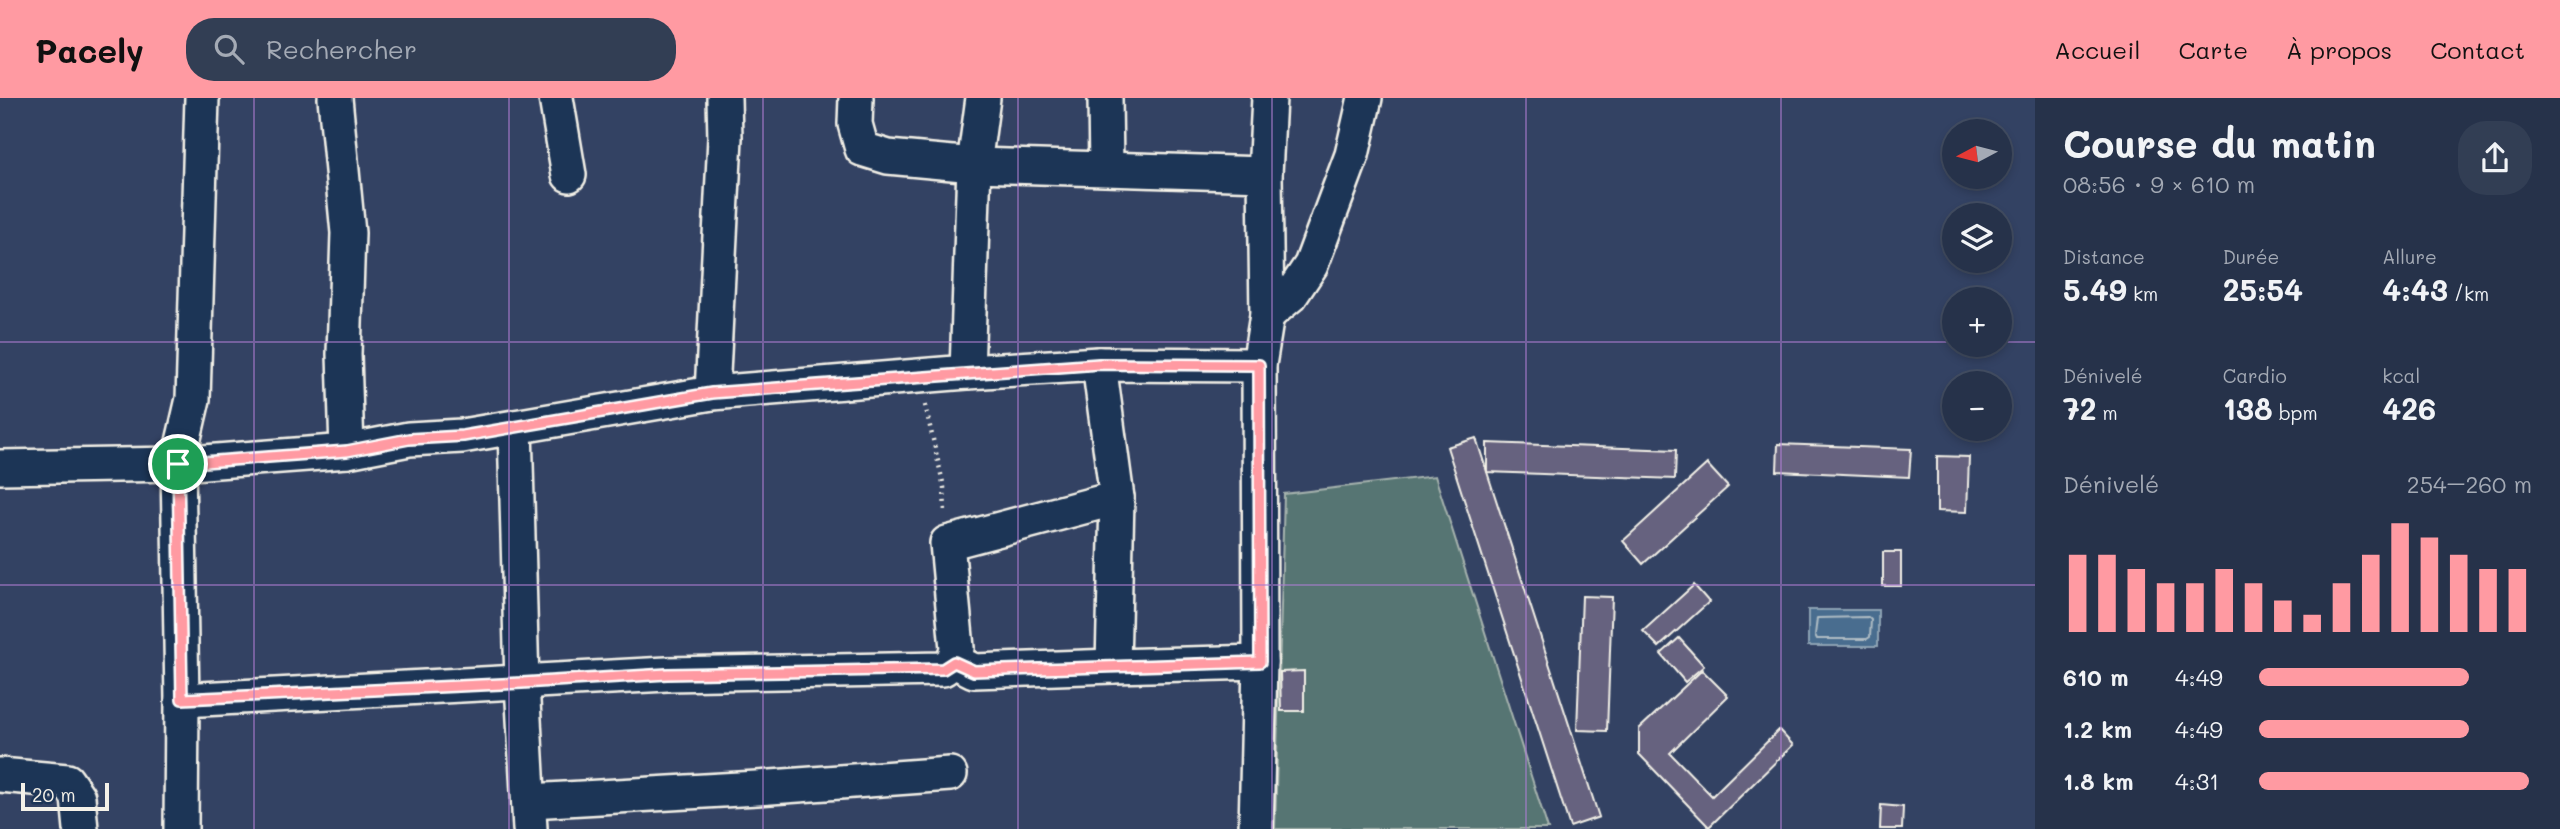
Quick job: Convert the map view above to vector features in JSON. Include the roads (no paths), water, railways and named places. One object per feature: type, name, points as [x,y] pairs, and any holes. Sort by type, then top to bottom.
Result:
[{"type":"street","points":[[181,829],[178,464],[193,399],[202,98]]},
{"type":"street","points":[[335,98],[348,233],[344,329],[347,451]]},
{"type":"street","points":[[556,98],[569,176]]},
{"type":"street","points":[[712,393],[725,138],[724,98]]},
{"type":"street","points":[[856,98],[855,124],[862,149],[888,157],[974,165],[1265,174]]},
{"type":"street","points":[[967,372],[974,165],[983,98]]},
{"type":"street","points":[[1105,98],[1106,168]]},
{"type":"street","points":[[1255,829],[1260,662],[1259,365],[1267,316],[1265,174],[1269,98]]},
{"type":"street","points":[[1267,316],[1291,295],[1311,265],[1352,155],[1365,98]]},
{"type":"street","points":[[0,467],[178,464],[347,451],[409,439],[463,436],[712,393],[967,372],[1099,364],[1259,365]]},
{"type":"street","points":[[1099,364],[1117,498],[1113,666]]},
{"type":"street","points":[[516,427],[522,683],[530,815],[744,789],[950,774]]},
{"type":"street","points":[[182,699],[667,674],[943,669],[954,662],[957,648],[947,542],[1117,498]]},
{"type":"street","points":[[954,662],[974,671],[1260,662]]},
{"type":"street","points":[[0,775],[67,781],[78,797],[81,829]]},
{"type":"water","points":[[1808,610],[1878,610],[1878,646],[1808,646]]}]
